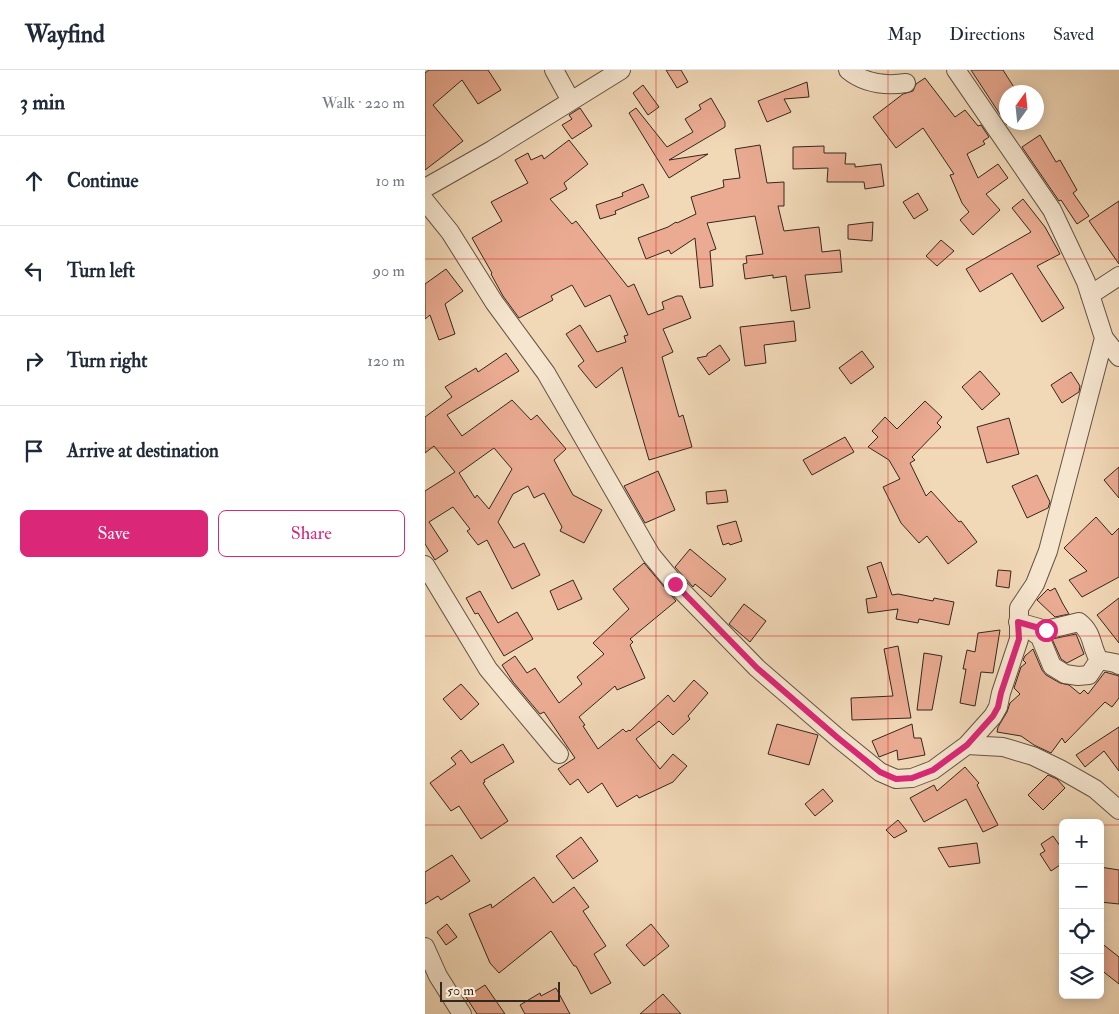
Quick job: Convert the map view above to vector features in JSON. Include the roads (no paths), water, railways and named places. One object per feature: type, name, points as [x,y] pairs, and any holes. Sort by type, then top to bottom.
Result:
[{"type":"street","points":[[554,70],[571,101]]},
{"type":"street","points":[[621,70],[425,190],[494,302],[546,373],[651,555],[675,584],[745,656],[838,738],[880,772],[896,779],[912,778],[933,770],[967,745],[993,716],[998,707],[1019,639],[1019,608],[1035,584],[1048,551],[1104,338]]},
{"type":"street","points":[[848,70],[856,77],[867,82],[881,84],[906,83]]},
{"type":"street","points":[[956,70],[1052,210],[1090,295],[1104,338],[1119,357]]},
{"type":"street","points":[[1090,295],[1119,276]]},
{"type":"street","points":[[425,565],[488,669],[559,754]]},
{"type":"street","points":[[1018,622],[1046,630],[1079,622],[1087,629],[1093,641],[1093,651],[1099,660],[1119,665]]},
{"type":"street","points":[[1018,622],[1040,637],[1052,666],[1065,674],[1079,676],[1089,674],[1099,660]]},
{"type":"street","points":[[967,745],[1003,747],[1033,756],[1060,769],[1095,790],[1119,810]]},
{"type":"street","points":[[425,947],[438,976],[462,1014]]}]
